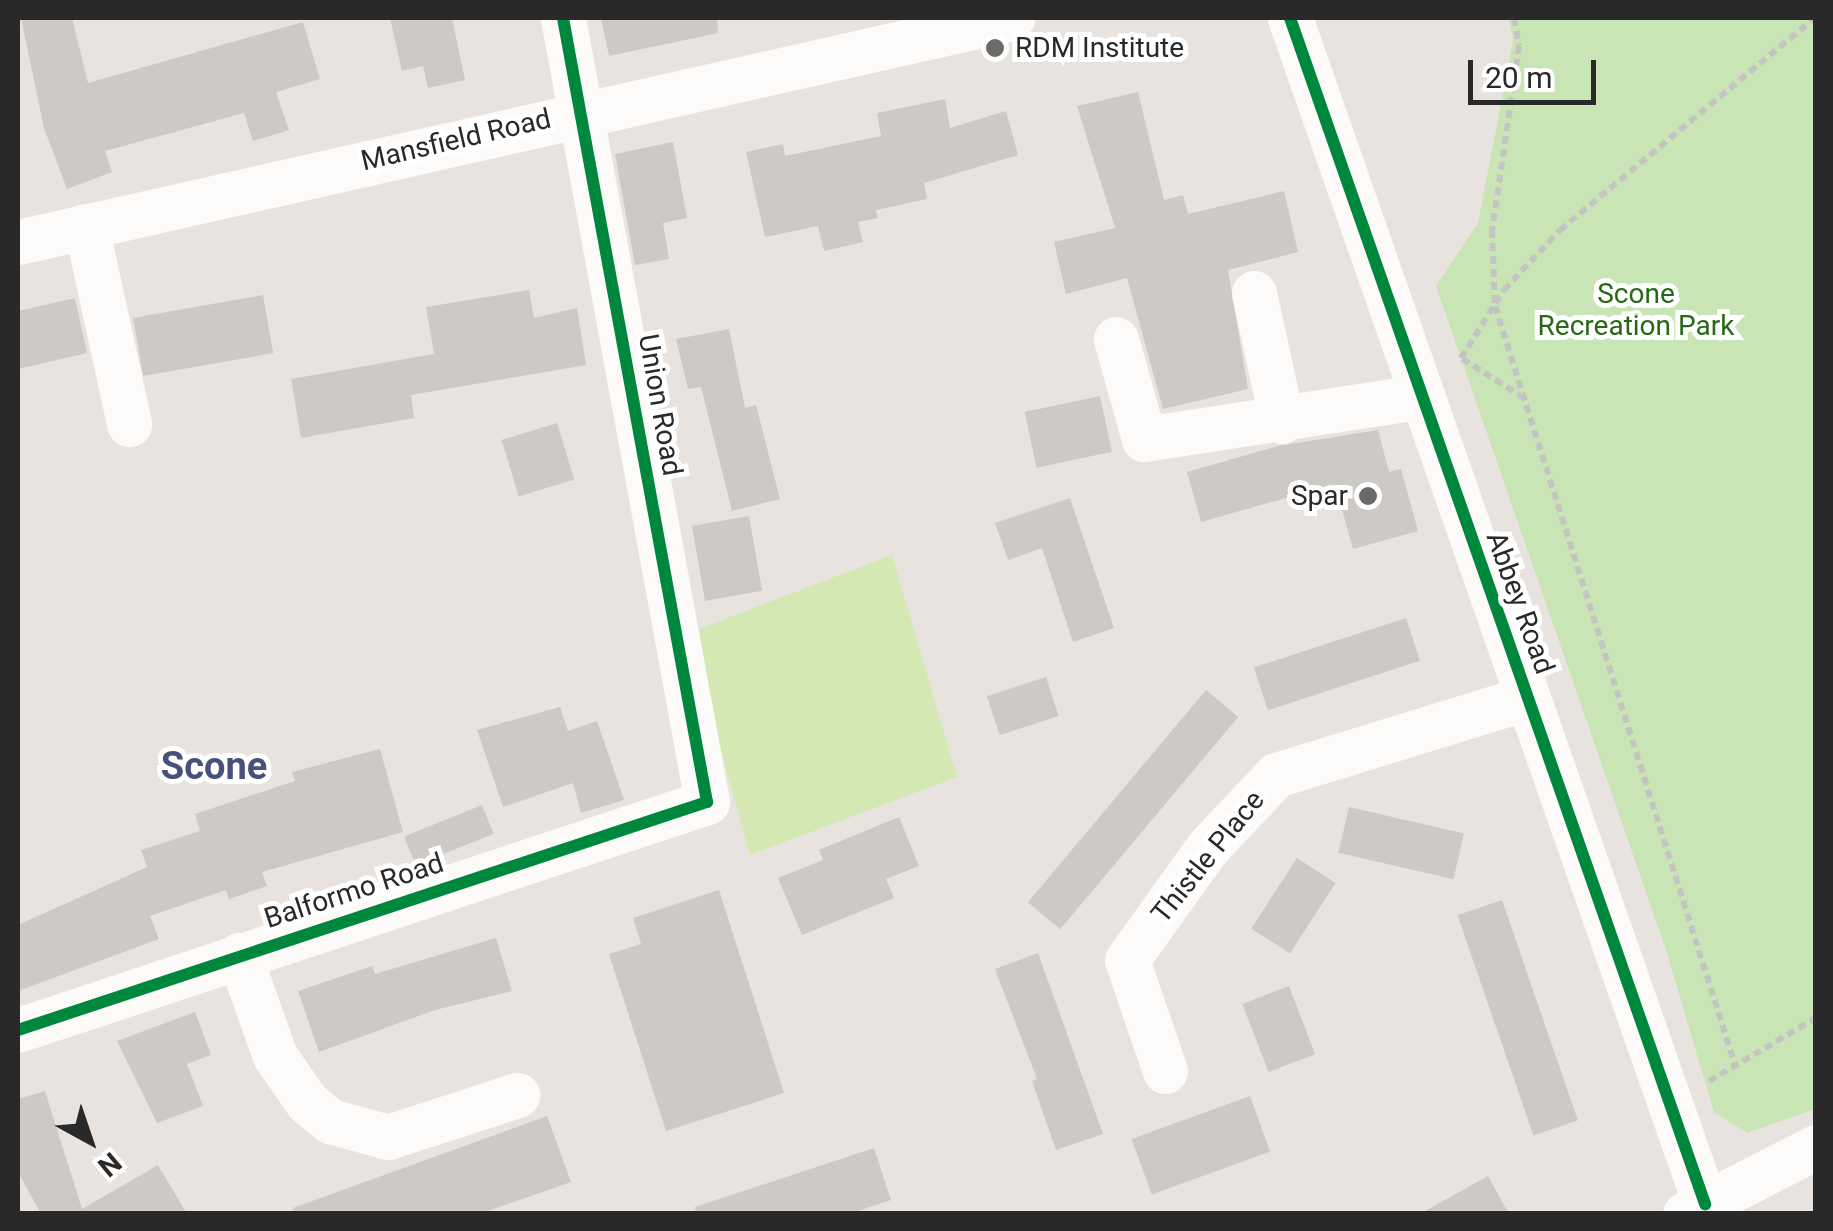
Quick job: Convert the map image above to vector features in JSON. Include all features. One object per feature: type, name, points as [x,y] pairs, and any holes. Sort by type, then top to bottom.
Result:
[{"type":"street","name":"Union Road","points":[[563,18],[708,802]]},
{"type":"street","name":"Mansfield Road","points":[[18,242],[581,111],[1012,18]]},
{"type":"street","name":"Abbey Road","points":[[1290,18],[1527,698],[1695,1209]]},
{"type":"street","points":[[86,226],[129,424]]},
{"type":"street","points":[[1254,293],[1282,420]]},
{"type":"street","points":[[1116,339],[1144,440],[1420,397]]},
{"type":"street","name":"Thistle Place","points":[[1165,1071],[1127,960],[1208,847],[1276,775],[1527,698]]},
{"type":"street","name":"Balformo Road","points":[[18,1030],[708,802]]},
{"type":"street","points":[[239,955],[275,1056],[289,1081],[330,1121],[388,1137],[516,1095]]},
{"type":"street","points":[[1695,1209],[1753,1199],[1816,1147]]},
{"type":"path","points":[[1514,18],[1519,46],[1492,230],[1494,306],[1735,1065]]},
{"type":"path","points":[[1524,398],[1461,358],[1494,306],[1560,230],[1814,18]]},
{"type":"path","points":[[1705,1083],[1816,1018]]},
{"type":"green space","name":"Scone Recreation Park","points":[[1509,18],[1815,18],[1815,1109],[1747,1133],[1714,1112],[1666,950],[1436,286],[1478,223],[1513,41]]},
{"type":"green space","points":[[892,555],[957,777],[750,855],[688,633]]},
{"type":"building","points":[[21,18],[72,18],[88,83],[303,22],[320,79],[276,92],[289,130],[253,141],[244,113],[105,151],[112,172],[67,189],[44,128]]},
{"type":"building","points":[[390,18],[452,18],[465,80],[428,88],[423,66],[402,71]]},
{"type":"building","points":[[601,18],[717,18],[718,33],[609,56]]},
{"type":"building","points":[[1138,92],[1164,200],[1183,195],[1188,214],[1284,191],[1298,252],[1228,270],[1248,389],[1163,409],[1127,278],[1066,294],[1054,242],[1115,228],[1077,106]]},
{"type":"building","points":[[945,99],[950,128],[1006,111],[1018,155],[924,183],[927,199],[876,210],[878,218],[858,222],[863,242],[824,251],[818,226],[765,237],[746,152],[783,144],[785,156],[881,136],[877,113]]},
{"type":"building","points":[[673,142],[687,218],[663,223],[669,259],[635,265],[615,154]]},
{"type":"building","points":[[529,290],[534,318],[577,308],[586,365],[411,395],[414,418],[301,438],[291,379],[434,354],[426,307]]},
{"type":"building","points":[[263,295],[273,353],[143,376],[133,318]]},
{"type":"building","points":[[75,298],[87,353],[18,369],[18,311]]},
{"type":"building","points":[[729,329],[745,408],[756,405],[780,499],[732,511],[701,387],[688,389],[676,339]]},
{"type":"building","points":[[1100,396],[1112,452],[1037,468],[1025,412]]},
{"type":"building","points":[[557,423],[574,479],[519,496],[502,440]]},
{"type":"building","points":[[1378,430],[1389,472],[1401,469],[1418,531],[1353,549],[1335,484],[1201,522],[1187,472],[1278,446]]},
{"type":"building","points":[[1070,498],[1114,628],[1073,642],[1042,548],[1008,560],[995,523]]},
{"type":"building","points":[[749,516],[762,591],[705,601],[692,526]]},
{"type":"building","points":[[1406,618],[1420,661],[1268,710],[1254,667]]},
{"type":"building","points":[[1046,677],[1059,716],[1000,735],[987,696]]},
{"type":"building","points":[[1206,690],[1238,717],[1060,929],[1028,902]]},
{"type":"building","points":[[560,707],[568,731],[597,721],[624,800],[581,813],[573,783],[503,807],[477,730]]},
{"type":"building","points":[[380,749],[403,832],[262,872],[267,886],[229,899],[226,890],[150,916],[159,939],[18,991],[18,925],[147,867],[141,850],[200,831],[195,814],[295,781],[292,772]]},
{"type":"building","points":[[482,805],[494,834],[416,865],[404,836]]},
{"type":"building","points":[[1349,807],[1464,834],[1453,879],[1338,853]]},
{"type":"building","points":[[899,817],[919,866],[886,879],[894,898],[802,935],[778,878],[823,860],[819,850]]},
{"type":"building","points":[[1297,858],[1336,883],[1290,954],[1251,928]]},
{"type":"building","points":[[719,890],[784,1093],[666,1131],[609,954],[641,944],[633,918]]},
{"type":"building","points":[[1502,900],[1578,1120],[1533,1136],[1458,915]]},
{"type":"building","points":[[496,938],[512,991],[435,1010],[319,1052],[298,991],[372,966],[375,974]]},
{"type":"building","points":[[1038,953],[1103,1134],[1056,1150],[1032,1081],[1037,1079],[995,969]]},
{"type":"building","points":[[1289,986],[1315,1054],[1268,1072],[1242,1004]]},
{"type":"building","points":[[195,1012],[211,1055],[187,1064],[203,1106],[157,1123],[117,1041]]},
{"type":"building","points":[[45,1091],[82,1209],[158,1165],[187,1214],[41,1214],[18,1172],[18,1099]]},
{"type":"building","points":[[1250,1096],[1270,1151],[1152,1195],[1132,1139]]},
{"type":"building","points":[[547,1116],[571,1182],[479,1214],[294,1214],[293,1208]]},
{"type":"building","points":[[874,1148],[891,1200],[849,1214],[696,1214],[695,1207]]},
{"type":"building","points":[[1488,1176],[1509,1214],[1420,1214]]},
{"type":"cycle path","points":[[18,1030],[707,802],[563,18]]},
{"type":"cycle path","points":[[1290,18],[1705,1204]]},
{"type":"place","name":"RDM Institute","points":[[995,48]]},
{"type":"place","name":"Spar","points":[[1368,496]]},
{"type":"district","name":"Scone","points":[[214,767]]}]
